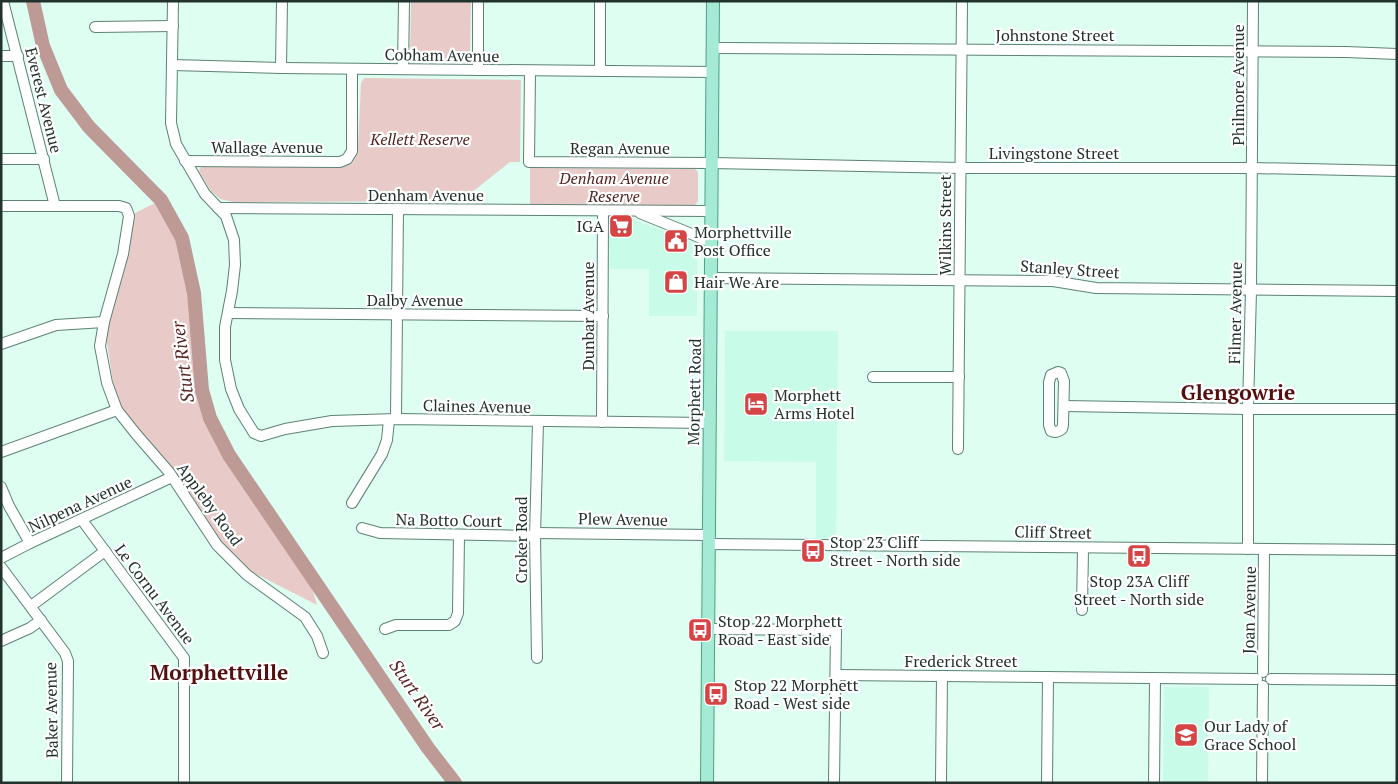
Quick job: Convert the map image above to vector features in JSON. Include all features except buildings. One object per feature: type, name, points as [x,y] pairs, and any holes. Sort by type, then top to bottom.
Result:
[{"type":"main road","name":"Morphett Road","points":[[707,783],[713,1]]},
{"type":"street","name":"Everest Avenue","points":[[3,1],[55,206]]},
{"type":"street","points":[[173,1],[172,123],[176,144],[205,194],[226,216],[234,240],[235,265],[228,314]]},
{"type":"street","points":[[281,68],[282,1]]},
{"type":"street","points":[[403,69],[404,1]]},
{"type":"street","points":[[478,1],[478,70]]},
{"type":"street","points":[[600,1],[600,71]]},
{"type":"street","name":"Wilkins Street","points":[[958,449],[962,1]]},
{"type":"street","name":"Philmore Avenue","points":[[1252,168],[1253,1]]},
{"type":"street","points":[[96,28],[173,26]]},
{"type":"street","name":"Johnstone Street","points":[[712,48],[1397,54]]},
{"type":"street","points":[[1,56],[18,56]]},
{"type":"street","name":"Cobham Avenue","points":[[172,65],[281,68],[712,72]]},
{"type":"street","name":"Wallage Avenue","points":[[186,161],[340,162],[347,159],[352,151],[352,68]]},
{"type":"street","name":"Regan Avenue","points":[[530,71],[529,162],[711,163]]},
{"type":"street","points":[[1,159],[44,160]]},
{"type":"street","name":"Livingstone Street","points":[[711,163],[961,168],[1252,168],[1397,171]]},
{"type":"street","name":"Filmer Avenue","points":[[1248,549],[1252,168]]},
{"type":"street","points":[[1,206],[55,206]]},
{"type":"street","name":"Appleby Road","points":[[55,206],[119,206],[126,208],[129,216],[123,254],[104,322],[100,346],[107,383],[117,410],[169,472],[218,545],[247,575],[305,616],[317,636],[323,653]]},
{"type":"street","name":"Denham Avenue","points":[[218,208],[710,211]]},
{"type":"street","points":[[352,503],[382,454],[392,420],[398,209]]},
{"type":"street","name":"Dunbar Avenue","points":[[602,422],[603,211]]},
{"type":"street","name":"Denham Avenue","points":[[634,211],[711,242]]},
{"type":"street","name":"Stanley Street","points":[[711,278],[1053,280],[1096,288],[1397,291]]},
{"type":"street","name":"Dalby Avenue","points":[[228,314],[603,316]]},
{"type":"street","name":"Claines Avenue","points":[[228,314],[225,327],[225,360],[231,389],[239,409],[250,428],[254,433],[261,436],[285,429],[332,421],[709,423]]},
{"type":"street","points":[[1,344],[56,325],[104,322]]},
{"type":"street","points":[[1055,373],[1061,373],[1064,377],[1064,406],[1062,430],[1059,432],[1051,431],[1049,425],[1049,382],[1051,375],[1055,373]]},
{"type":"street","points":[[874,377],[959,377]]},
{"type":"street","points":[[1064,406],[1397,409]]},
{"type":"street","points":[[1,452],[117,410]]},
{"type":"street","name":"Croker Road","points":[[537,658],[535,535],[538,422]]},
{"type":"street","name":"Nilpena Avenue","points":[[1,558],[172,477]]},
{"type":"street","points":[[1,487],[9,506],[30,543]]},
{"type":"street","name":"Le Cornu Avenue","points":[[82,520],[184,658],[184,783]]},
{"type":"street","name":"Na Botto Court","points":[[362,528],[380,533],[535,535]]},
{"type":"street","points":[[385,629],[396,625],[448,625],[455,621],[458,613],[459,535]]},
{"type":"street","name":"Plew Avenue","points":[[535,535],[709,539]]},
{"type":"street","name":"Cliff Street","points":[[709,539],[1082,548],[1397,550]]},
{"type":"street","points":[[1082,548],[1082,610]]},
{"type":"street","name":"Joan Avenue","points":[[1262,783],[1264,549]]},
{"type":"street","points":[[31,606],[105,551]]},
{"type":"street","name":"Baker Avenue","points":[[1,567],[65,652],[68,662],[67,783]]},
{"type":"street","points":[[1,641],[30,628],[41,620]]},
{"type":"street","points":[[709,629],[836,630],[834,783]]},
{"type":"street","name":"Frederick Street","points":[[836,675],[1397,680]]},
{"type":"street","points":[[941,783],[942,676]]},
{"type":"street","points":[[1047,783],[1048,677]]},
{"type":"street","points":[[1154,783],[1155,678]]},
{"type":"shaded area","points":[[611,217],[627,217],[697,244],[697,316],[649,316],[649,269],[610,269],[609,219]]},
{"type":"shaded area","points":[[725,331],[838,331],[836,538],[816,538],[816,462],[724,461]]},
{"type":"shaded area","name":"Our Lady of Grace School","points":[[1164,687],[1209,687],[1208,783],[1163,783]]},
{"type":"green space","points":[[411,1],[471,1],[470,56],[466,61],[415,61],[410,57]]},
{"type":"green space","name":"Kellett Reserve","points":[[364,78],[521,80],[520,162],[510,162],[461,201],[233,202],[220,199],[210,190],[199,171],[203,166],[344,167],[353,160],[358,148],[361,83]]},
{"type":"green space","name":"Denham Avenue Reserve","points":[[530,168],[695,169],[698,172],[698,201],[695,205],[530,206]]},
{"type":"green space","points":[[161,200],[182,238],[194,293],[202,390],[210,418],[229,455],[306,569],[317,605],[236,564],[117,410],[104,322],[129,216]]},
{"type":"waterway","name":"Sturt River","points":[[33,1],[43,46],[61,90],[89,127],[161,200],[182,238],[194,293],[202,390],[210,418],[229,455],[428,748],[455,783]]},
{"type":"place","name":"IGA","points":[[621,226]]},
{"type":"place","name":"Morphettville Post Office","points":[[676,241]]},
{"type":"place","name":"Hair We Are","points":[[676,282]]},
{"type":"place","name":"Morphett Arms Hotel","points":[[756,404]]},
{"type":"place","name":"Stop 23 Cliff Street - North side","points":[[813,551]]},
{"type":"place","name":"Stop 23A Cliff Street - North side","points":[[1139,556]]},
{"type":"place","name":"Stop 22 Morphett Road - East side","points":[[700,630]]},
{"type":"place","name":"Stop 22 Morphett Road - West side","points":[[716,694]]},
{"type":"place","name":"Our Lady of Grace School","points":[[1186,735]]},
{"type":"district","name":"Glengowrie","points":[[1238,393]]},
{"type":"district","name":"Morphettville","points":[[219,673]]}]
